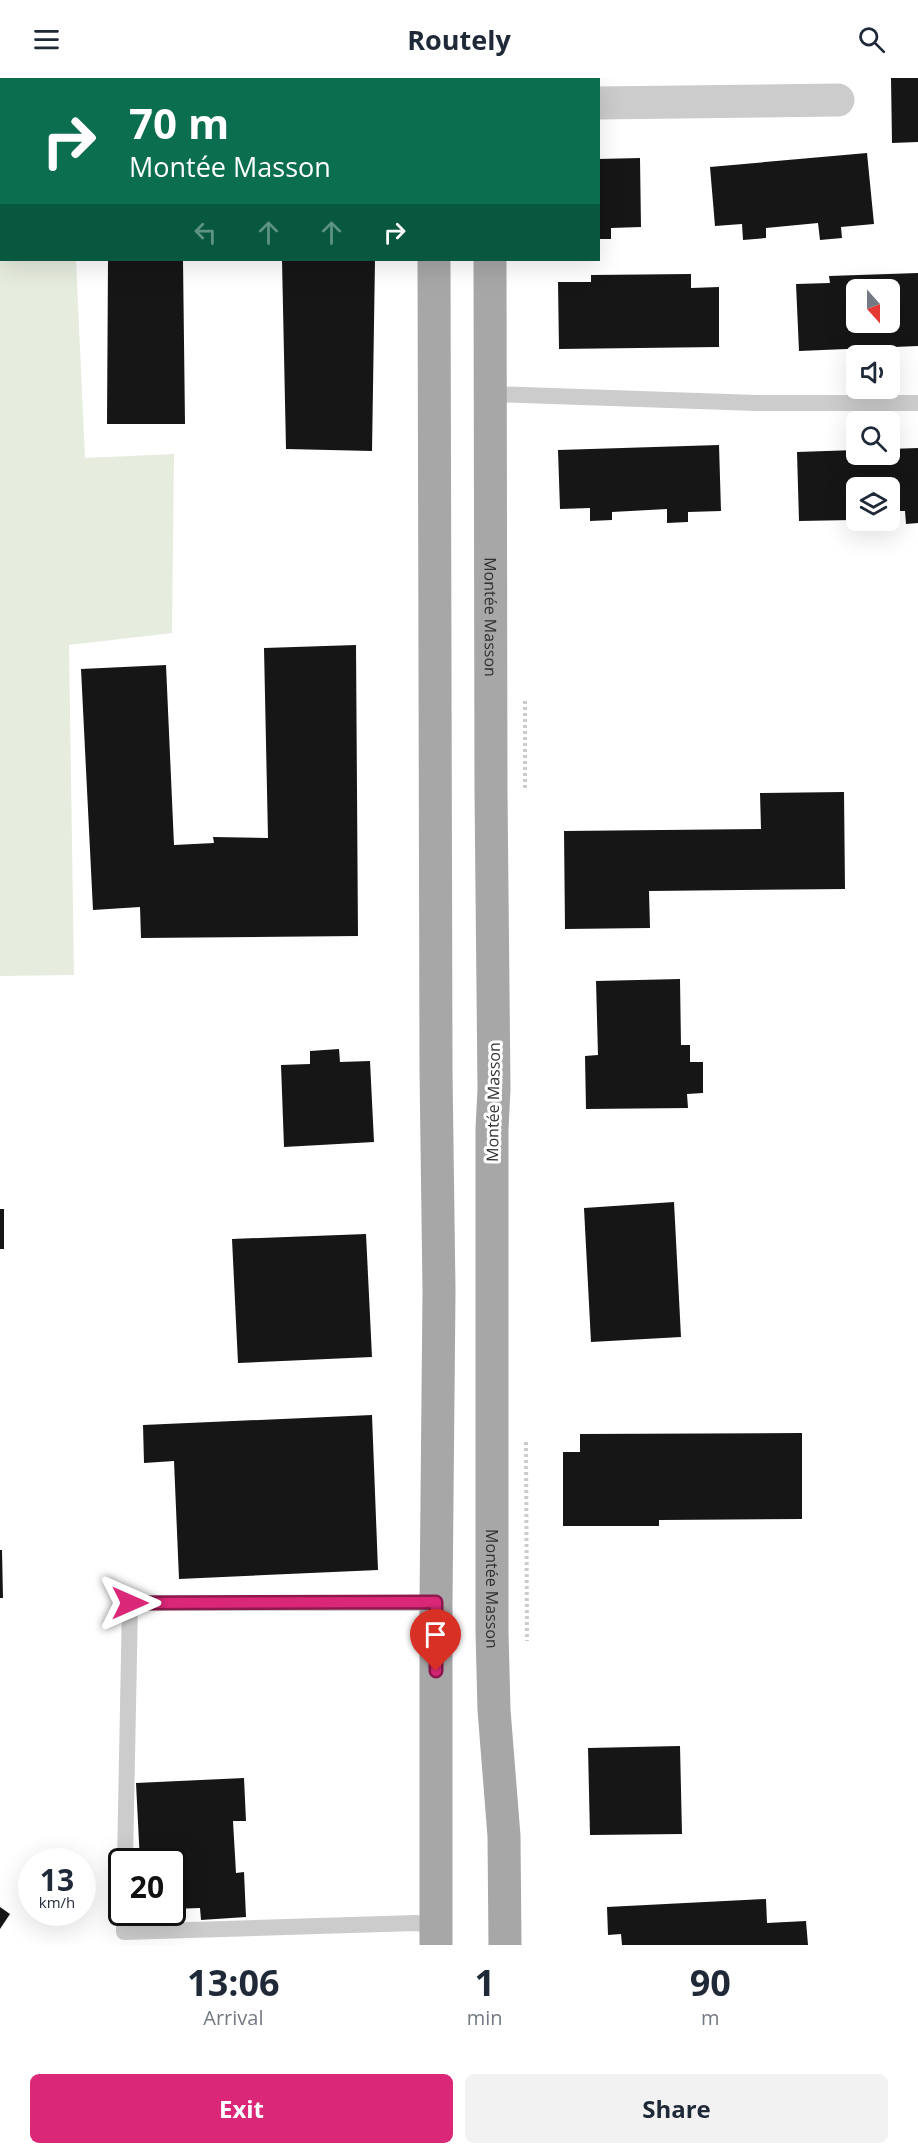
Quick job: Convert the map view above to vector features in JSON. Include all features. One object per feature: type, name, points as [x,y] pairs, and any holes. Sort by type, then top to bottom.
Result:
[{"type":"main road","points":[[434,261],[435,1071],[439,1291],[436,1936]]},
{"type":"main road","name":"Montée Masson","points":[[490,261],[494,1089],[492,1129],[492,1620],[494,1710],[504,1836],[505,1945]]},
{"type":"street","points":[[600,103],[838,100]]},
{"type":"lane","points":[[490,394],[757,403],[918,403]]},
{"type":"lane","points":[[125,1848],[130,1603],[436,1602]]},
{"type":"lane","points":[[124,1926],[124,1932],[182,1938],[416,1923],[436,1936]]},
{"type":"path","points":[[525,798],[526,769]]},
{"type":"path","points":[[526,1436],[527,1620]]},
{"type":"shaded area","points":[[0,261],[76,261],[85,458],[174,454],[172,633],[69,645],[74,975],[0,976]]},
{"type":"building","points":[[891,78],[918,78],[918,142],[892,143]]},
{"type":"building","points":[[867,153],[874,224],[841,227],[842,238],[820,240],[818,223],[766,228],[766,238],[743,240],[742,224],[715,226],[710,167]]},
{"type":"building","points":[[640,158],[641,227],[611,228],[611,239],[600,239],[600,159]]},
{"type":"building","points":[[108,261],[183,261],[185,424],[107,424]]},
{"type":"building","points":[[282,261],[375,261],[372,451],[286,449]]},
{"type":"building","points":[[918,273],[918,346],[846,345],[846,349],[799,351],[796,284],[830,283],[829,276]]},
{"type":"building","points":[[691,274],[691,288],[719,287],[719,347],[559,349],[558,282],[591,282],[591,275]]},
{"type":"building","points":[[719,445],[721,511],[688,512],[688,522],[667,523],[667,509],[612,512],[612,520],[590,521],[590,508],[560,509],[558,450]]},
{"type":"building","points":[[918,448],[918,523],[906,524],[905,511],[900,511],[900,477],[846,477],[846,520],[799,521],[797,452],[846,450],[846,465],[900,465],[900,449]]},
{"type":"building","points":[[356,645],[358,936],[141,938],[140,907],[93,910],[81,669],[166,665],[174,845],[214,843],[213,837],[268,838],[264,648]]},
{"type":"building","points":[[844,792],[845,889],[649,891],[650,928],[565,929],[564,831],[761,829],[760,793]]},
{"type":"building","points":[[680,979],[681,1045],[690,1045],[690,1062],[703,1062],[703,1093],[687,1094],[688,1108],[586,1109],[585,1056],[598,1055],[596,981]]},
{"type":"building","points":[[339,1049],[340,1062],[370,1061],[374,1142],[284,1147],[281,1065],[310,1064],[310,1051]]},
{"type":"building","points":[[674,1202],[681,1337],[591,1342],[584,1208]]},
{"type":"building","points":[[0,1209],[4,1209],[4,1249],[0,1249]]},
{"type":"building","points":[[366,1234],[372,1357],[238,1363],[232,1239]]},
{"type":"building","points":[[372,1415],[378,1570],[179,1579],[174,1461],[144,1463],[143,1425]]},
{"type":"building","points":[[802,1433],[802,1519],[659,1520],[659,1526],[563,1526],[563,1452],[580,1452],[580,1434]]},
{"type":"building","points":[[0,1550],[2,1550],[3,1598],[0,1598]]},
{"type":"building","points":[[680,1746],[682,1834],[590,1835],[588,1748]]},
{"type":"building","points":[[244,1778],[246,1821],[233,1821],[236,1873],[244,1872],[246,1917],[201,1920],[200,1908],[186,1908],[186,1848],[139,1848],[136,1783]]},
{"type":"building","points":[[766,1899],[767,1923],[806,1921],[808,1945],[622,1945],[621,1934],[608,1935],[607,1907]]},
{"type":"building","points":[[0,1907],[10,1914],[0,1929]]},
{"type":"route","points":[[130,1603],[436,1602],[436,1671]]}]
